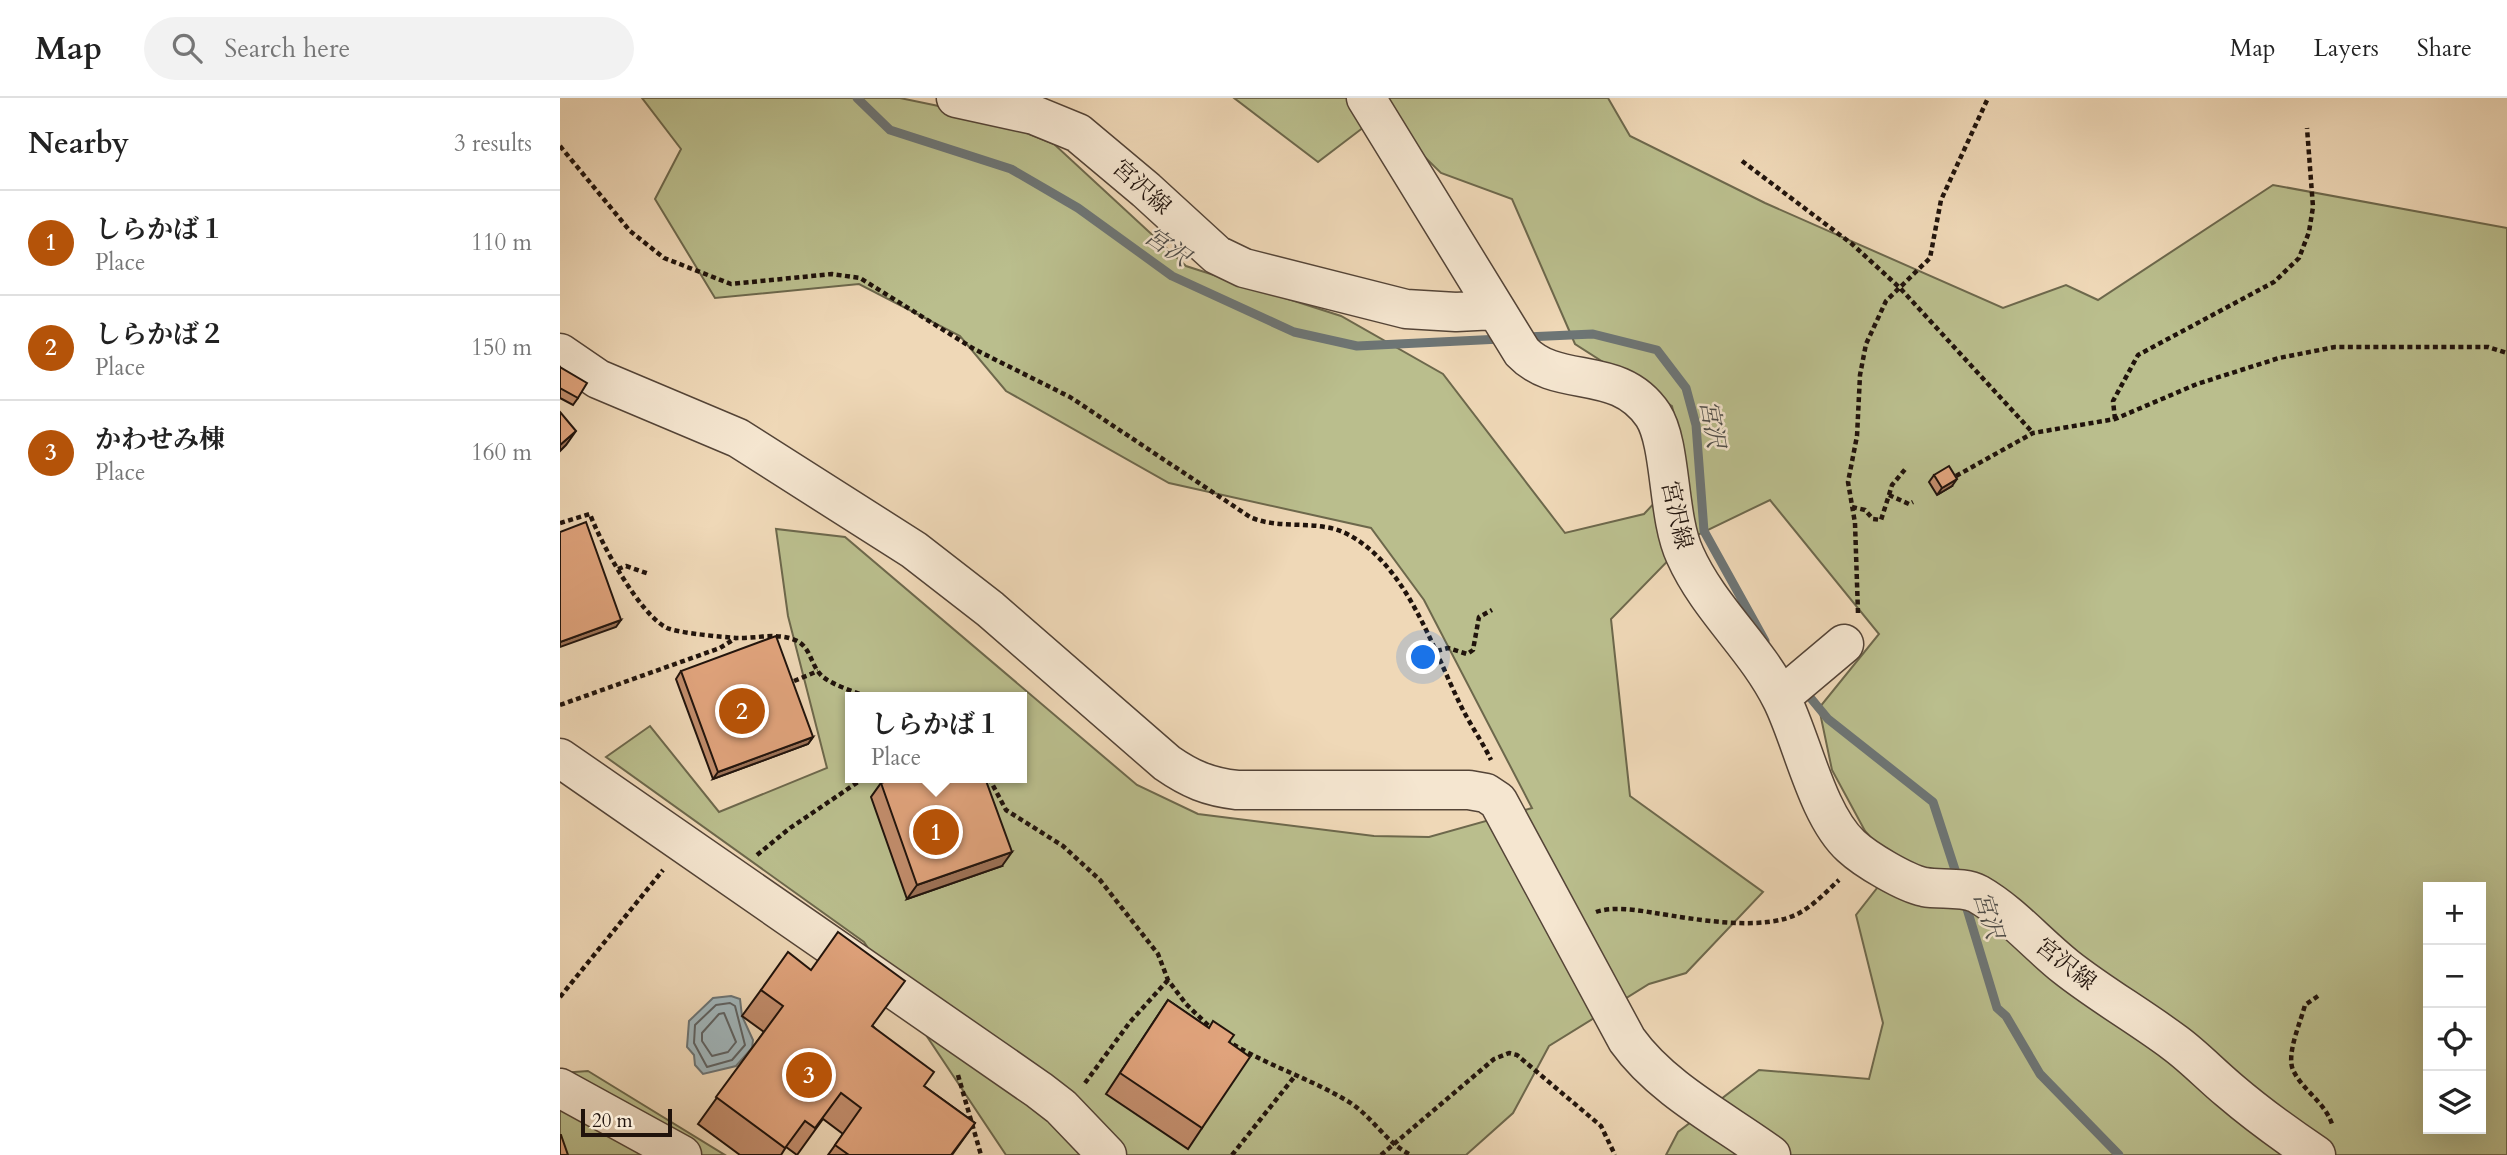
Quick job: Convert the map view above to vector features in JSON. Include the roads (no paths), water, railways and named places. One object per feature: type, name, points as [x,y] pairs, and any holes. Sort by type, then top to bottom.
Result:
[{"type":"street","name":"宮沢線","points":[[957,98],[1034,115],[1078,133],[1217,255],[1244,268],[1406,309],[1456,312],[1496,310],[1522,352],[1534,365],[1623,386],[1646,405],[1656,419],[1674,524],[1685,555],[1705,591],[1755,653],[1781,697],[1793,722],[1803,760],[1836,825],[1850,845],[1920,886],[1975,892],[2005,913],[2066,967],[2176,1044],[2274,1126],[2325,1144]]},
{"type":"street","points":[[1366,98],[1496,310]]},
{"type":"street","points":[[560,353],[598,379],[738,438],[914,550],[990,609],[1167,763],[1189,779],[1216,788],[1237,790],[1469,790],[1486,793],[1498,801],[1640,1058],[1661,1077],[1771,1155]]},
{"type":"street","points":[[1781,697],[1844,644]]},
{"type":"street","points":[[560,758],[1060,1107],[1107,1155]]},
{"type":"street","points":[[560,1088],[682,1155]]},
{"type":"water","points":[[731,996],[740,999],[742,1016],[753,1040],[752,1048],[736,1066],[703,1074],[695,1065],[694,1055],[687,1047],[689,1021],[713,998]]},
{"type":"waterway","name":"宮沢","points":[[857,98],[890,130],[1011,169],[1078,208],[1172,276],[1294,332],[1357,346],[1501,339]]},
{"type":"waterway","name":"宮沢","points":[[1526,337],[1593,334],[1657,350],[1686,388],[1696,425],[1704,531],[1765,641]]},
{"type":"waterway","name":"宮沢","points":[[1804,690],[1828,719],[1933,802],[1958,879]]},
{"type":"waterway","name":"宮沢","points":[[1964,899],[1997,1008],[2006,1016],[2040,1074],[2119,1155]]},
{"type":"place","name":"しらかば２","points":[[742,711]]},
{"type":"place","name":"しらかば１","points":[[936,832]]},
{"type":"place","name":"かわせみ棟","points":[[809,1075]]}]
